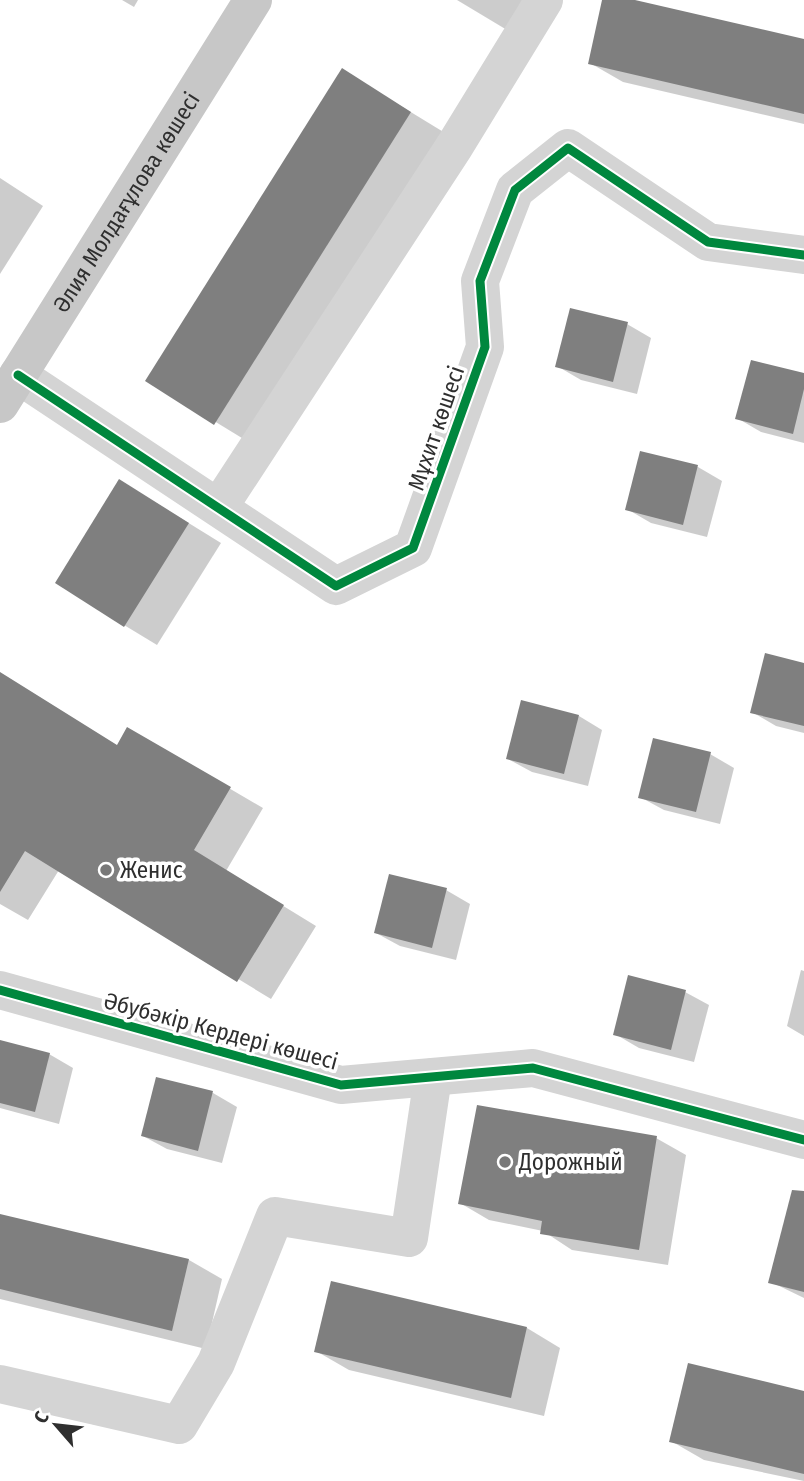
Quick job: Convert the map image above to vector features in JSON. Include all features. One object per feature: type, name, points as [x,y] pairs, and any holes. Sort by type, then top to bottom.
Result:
[{"type":"main road","name":"Әлия Молдағұлова көшесі","points":[[9,389],[253,0]]},
{"type":"street","points":[[219,507],[454,147],[544,0]]},
{"type":"street","name":"Мұхит көшесі","points":[[9,389],[219,507],[336,586],[413,548],[485,347],[480,281],[515,190],[568,148],[708,242],[804,255]]},
{"type":"street","name":"Әбубәкір Кердері көшесі","points":[[0,989],[341,1085],[533,1068],[804,1140]]},
{"type":"street","points":[[0,1384],[179,1425],[215,1363],[275,1216],[409,1238],[433,1077]]},
{"type":"building","points":[[602,0],[635,0],[804,39],[804,114],[588,64]]},
{"type":"building","points":[[342,68],[411,112],[214,425],[145,381]]},
{"type":"building","points":[[570,308],[628,322],[613,382],[555,367]]},
{"type":"building","points":[[751,360],[804,373],[804,389],[793,434],[735,419]]},
{"type":"building","points":[[640,451],[698,465],[683,525],[625,510]]},
{"type":"building","points":[[119,479],[189,523],[124,627],[55,583]]},
{"type":"building","points":[[765,653],[804,663],[804,726],[750,713]]},
{"type":"building","points":[[0,672],[117,745],[127,727],[231,787],[194,850],[284,905],[237,982],[25,851],[0,892]]},
{"type":"building","points":[[521,700],[579,715],[564,774],[506,759]]},
{"type":"building","points":[[653,738],[711,752],[696,812],[638,798]]},
{"type":"building","points":[[389,874],[447,888],[432,948],[374,933]]},
{"type":"building","points":[[628,975],[686,990],[671,1050],[613,1035]]},
{"type":"building","points":[[0,1040],[50,1053],[35,1112],[0,1103]]},
{"type":"building","points":[[156,1077],[213,1091],[198,1151],[141,1136]]},
{"type":"building","points":[[477,1105],[657,1136],[639,1250],[540,1234],[542,1221],[458,1204]]},
{"type":"building","points":[[792,1190],[804,1191],[804,1292],[768,1283]]},
{"type":"building","points":[[0,1214],[189,1259],[172,1331],[0,1289]]},
{"type":"building","points":[[331,1281],[527,1327],[511,1398],[314,1352]]},
{"type":"building","points":[[688,1363],[804,1391],[804,1474],[669,1442]]},
{"type":"cycle path","points":[[18,375],[336,586],[413,548],[485,347],[480,281],[515,190],[568,148],[708,242],[804,255]]},
{"type":"cycle path","points":[[0,990],[341,1085],[533,1068],[804,1140]]},
{"type":"place","name":"Женис","points":[[106,870]]},
{"type":"place","name":"Дорожный","points":[[505,1162]]}]
